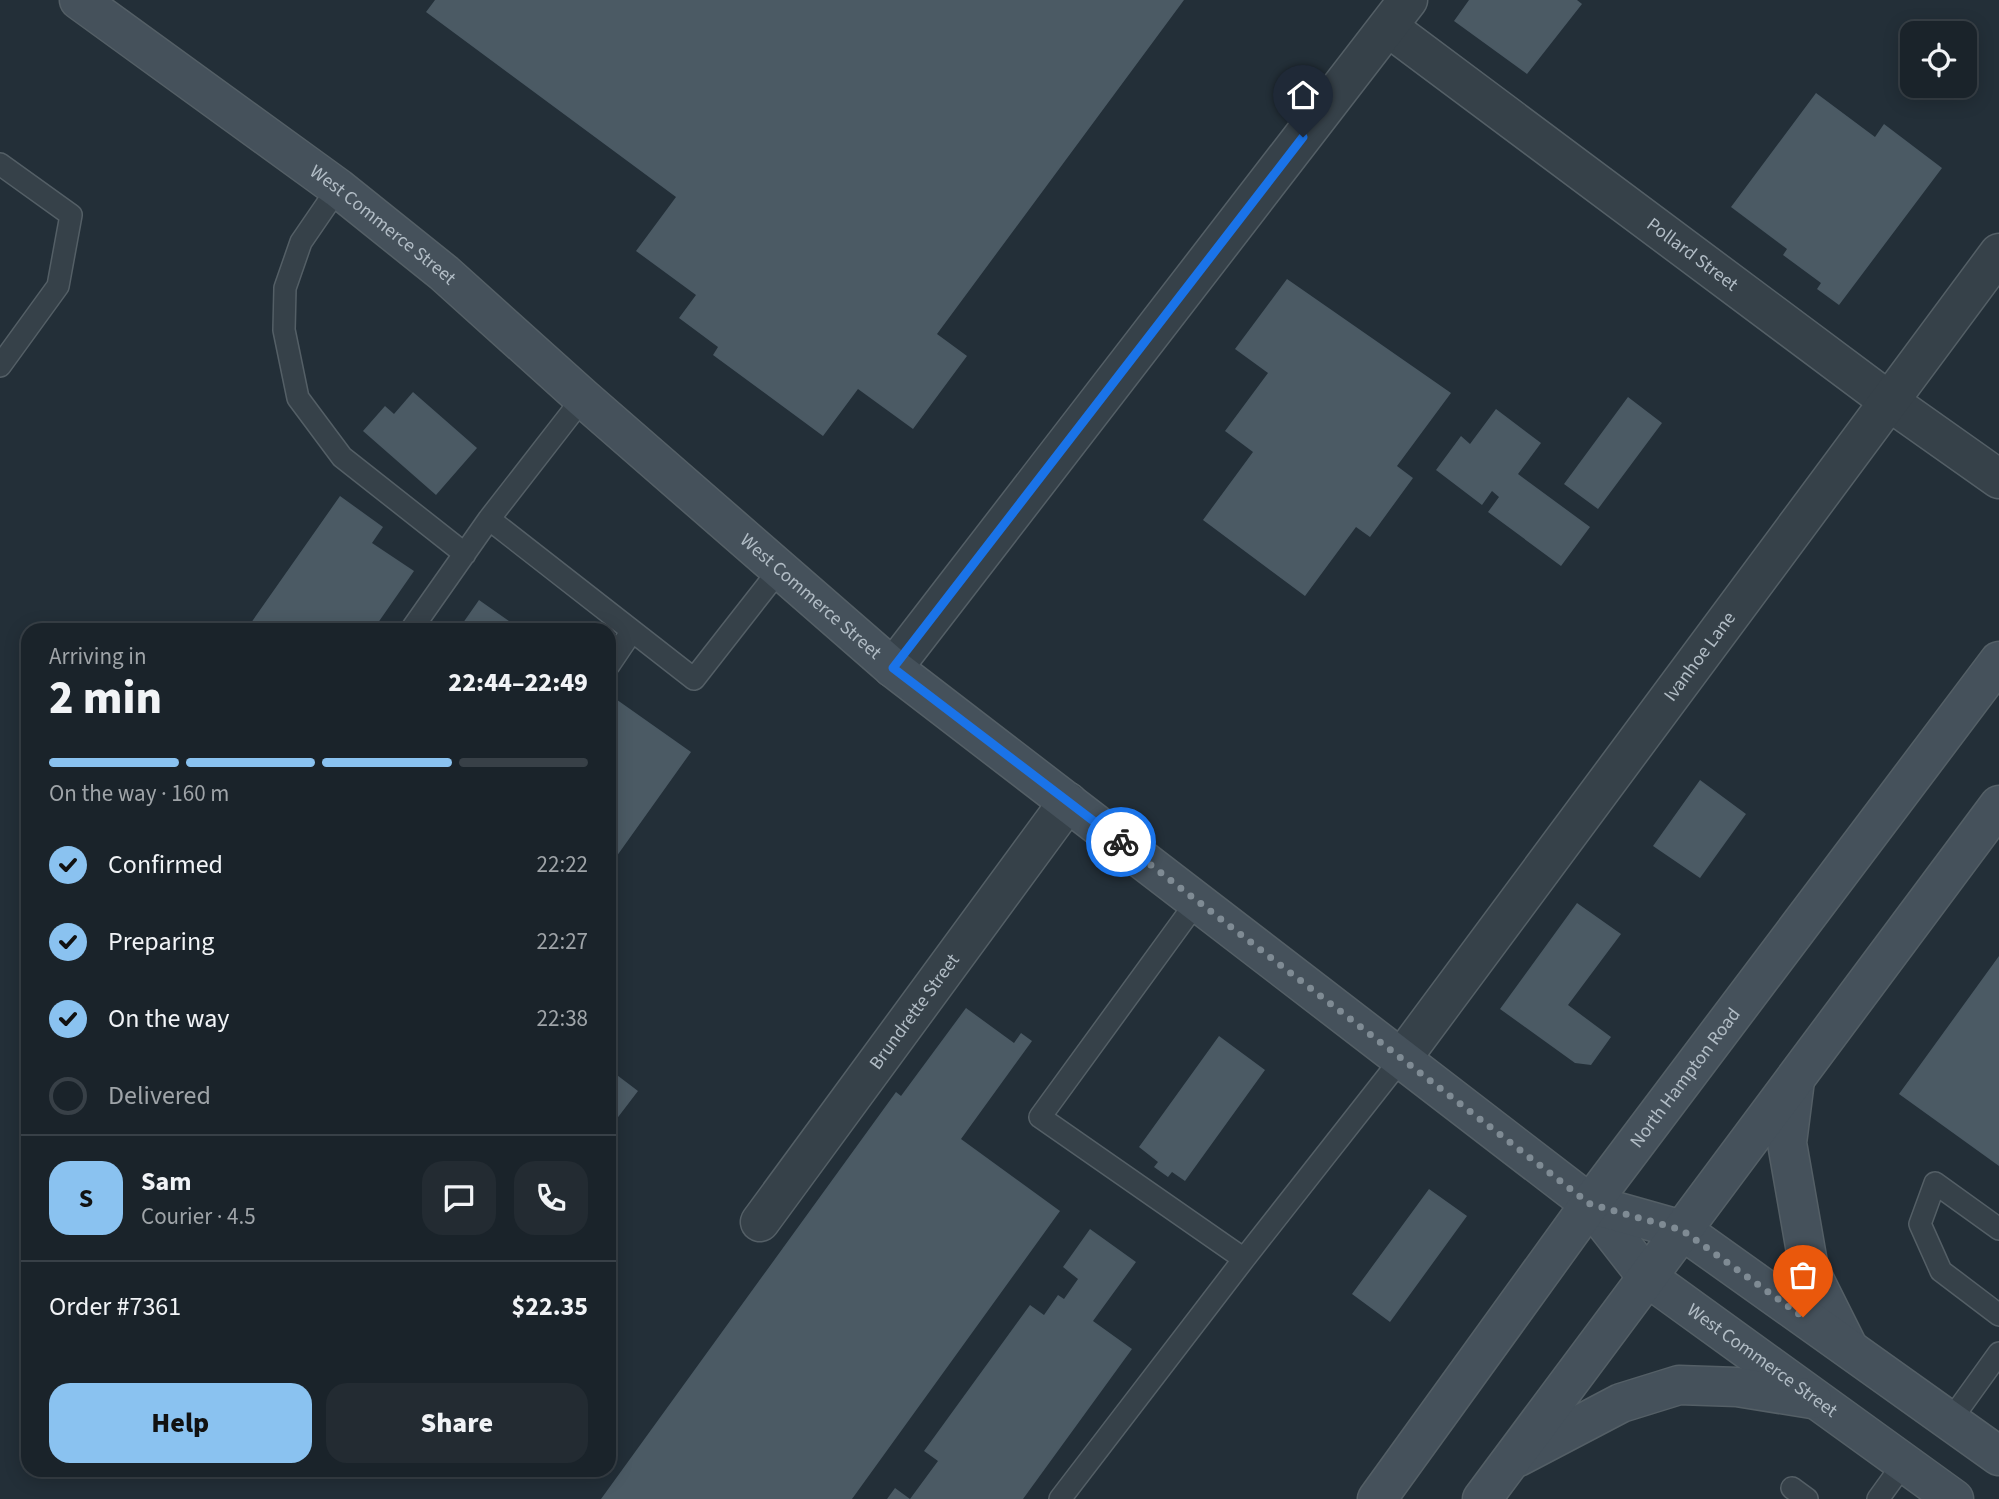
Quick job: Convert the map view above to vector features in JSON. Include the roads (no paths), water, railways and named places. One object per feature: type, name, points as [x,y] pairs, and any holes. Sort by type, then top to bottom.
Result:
[{"type":"street","name":"West Commerce Street","points":[[97,5],[338,188],[444,274],[893,668],[1590,1204],[1647,1277],[1954,1499]]},
{"type":"street","name":"Pollard Street","points":[[1398,13],[1890,402],[1999,479]]},
{"type":"street","points":[[893,668],[1398,13]]},
{"type":"street","name":"Ivanhoe Lane","points":[[1402,1058],[1999,253]]},
{"type":"street","name":"North Hampton Road","points":[[1377,1499],[1590,1204],[1999,661]]},
{"type":"street","name":"Brundrette Street","points":[[760,1222],[1068,802]]},
{"type":"street","points":[[1482,1499],[1999,805]]},
{"type":"street","points":[[1796,1078],[1787,1143],[1809,1269],[1849,1349]]},
{"type":"street","name":"West Commerce Street","points":[[1590,1204],[1682,1230],[1999,1456]]},
{"type":"street","points":[[1510,1461],[1622,1403],[1679,1385],[1737,1387],[1818,1400]]},
{"type":"lane","points":[[0,164],[71,215],[58,286],[0,366]]},
{"type":"lane","points":[[338,188],[301,242],[285,288],[284,330],[298,398],[342,457],[465,554]]},
{"type":"lane","points":[[416,623],[489,519],[583,398]]},
{"type":"lane","points":[[489,519],[694,679],[780,569]]},
{"type":"lane","points":[[616,655],[632,631]]},
{"type":"lane","points":[[1198,900],[1040,1117],[1244,1259]]},
{"type":"lane","points":[[1060,1499],[1402,1058]]},
{"type":"lane","points":[[1999,1229],[1934,1183],[1920,1224],[1941,1271],[1999,1315]]},
{"type":"lane","points":[[1950,1421],[1999,1353]]},
{"type":"lane","points":[[1878,1499],[1905,1463]]}]
